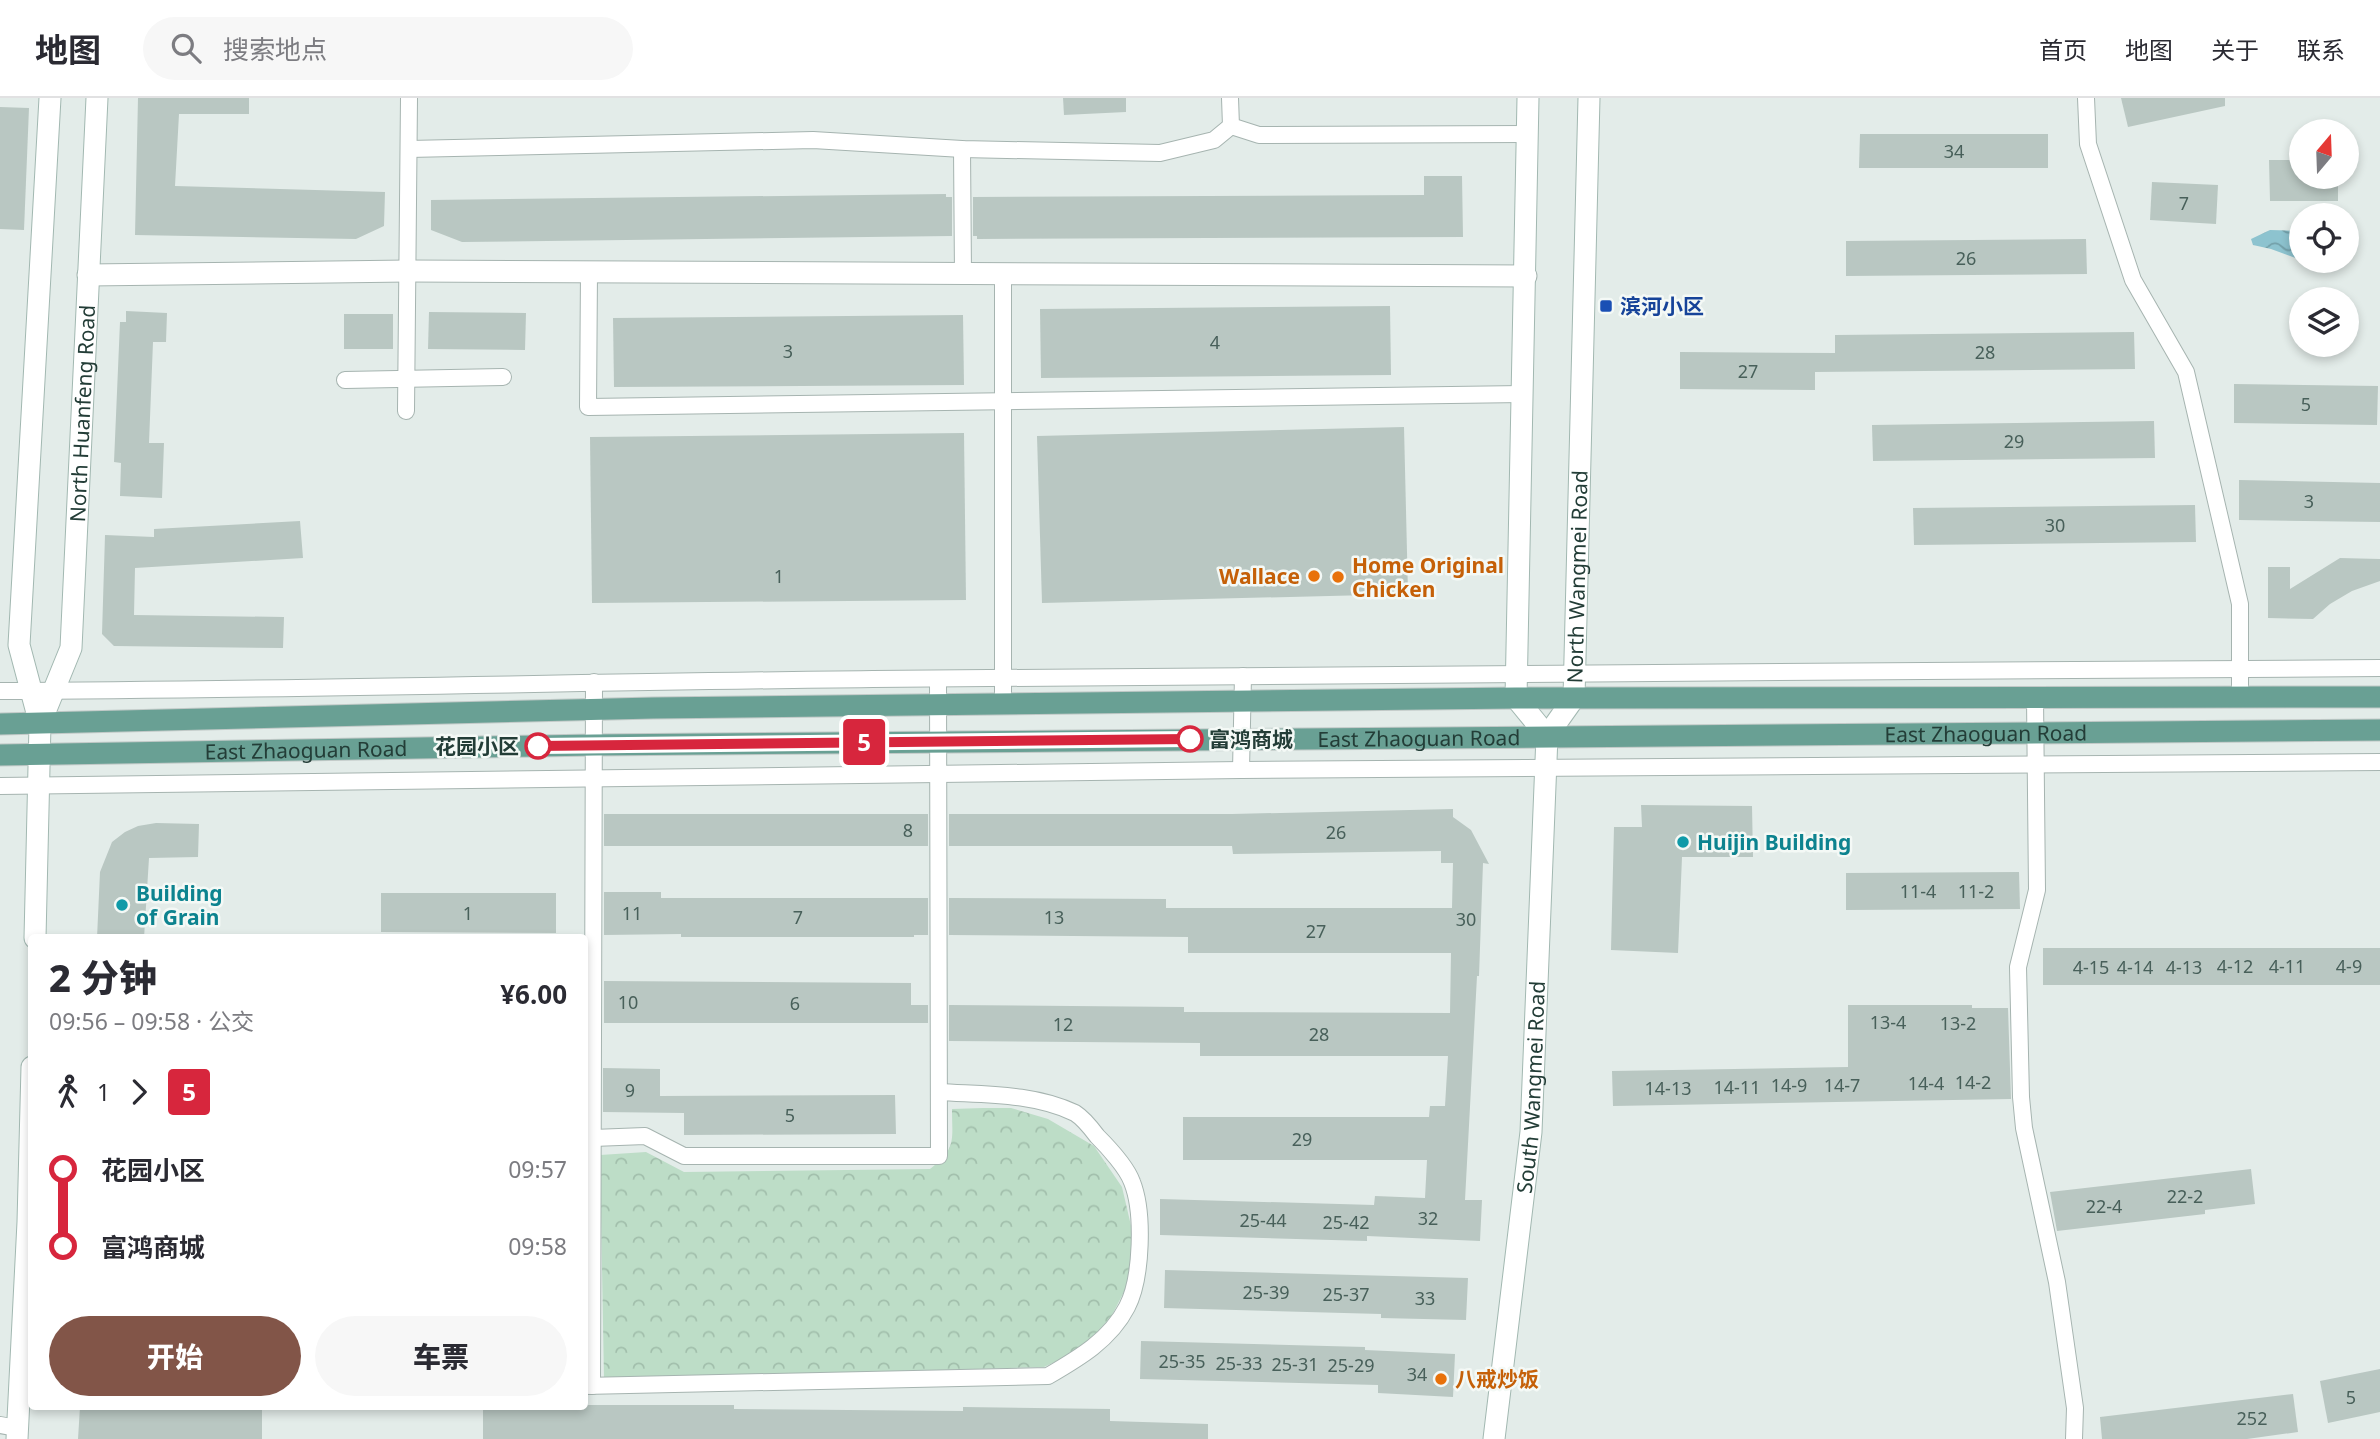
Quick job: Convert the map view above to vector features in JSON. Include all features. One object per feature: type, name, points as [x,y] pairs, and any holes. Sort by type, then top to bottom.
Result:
[{"type":"main road","name":"North Huanfeng Road","points":[[35,934],[40,724],[19,645],[51,98]]},
{"type":"main road","name":"North Huanfeng Road","points":[[40,724],[71,648],[97,98]]},
{"type":"main road","points":[[1528,98],[1516,698],[1547,736]]},
{"type":"main road","name":"North Wangmei Road","points":[[1547,736],[1574,698],[1589,98]]},
{"type":"main road","points":[[88,275],[408,271],[1526,276]]},
{"type":"main road","name":"East Zhaoguan Road","points":[[0,724],[594,710],[1243,701],[2380,696]]},
{"type":"main road","name":"East Zhaoguan Road","points":[[0,755],[1242,738],[2380,730]]},
{"type":"main road","name":"South Wangmei Road","points":[[1494,1439],[1531,1132],[1547,736]]},
{"type":"main road","points":[[12,1431],[28,1245]]},
{"type":"street","points":[[405,411],[409,98]]},
{"type":"street","points":[[409,149],[813,141],[962,149],[1160,153],[1214,140],[1230,126],[1230,98]]},
{"type":"street","points":[[2086,98],[2088,144],[2133,280],[2186,372],[2240,604],[2240,697]]},
{"type":"street","points":[[1230,126],[1259,135],[1527,134]]},
{"type":"street","points":[[962,149],[963,275]]},
{"type":"street","points":[[589,272],[588,407],[1523,394]]},
{"type":"street","points":[[1003,275],[1003,704]]},
{"type":"street","points":[[345,380],[503,377]]},
{"type":"street","points":[[0,691],[191,691],[938,678],[2380,668]]},
{"type":"street","points":[[1241,770],[1243,676]]},
{"type":"street","points":[[593,1138],[645,1136],[684,1156],[939,1156],[938,678]]},
{"type":"street","points":[[594,682],[593,1138],[589,1219],[588,1386],[1048,1376],[1087,1353],[1118,1321],[1127,1307],[1136,1283],[1141,1230],[1132,1182],[1107,1145],[1077,1114],[1033,1098],[939,1092]]},
{"type":"street","points":[[2035,698],[2037,890],[2018,967],[2021,1097],[2024,1128],[2056,1282],[2075,1408],[2074,1439]]},
{"type":"street","points":[[0,786],[1241,770],[2380,762]]},
{"type":"green space","points":[[1011,1108],[1048,1119],[1094,1146],[1122,1187],[1132,1230],[1130,1280],[1111,1317],[1080,1350],[1044,1367],[604,1380],[600,1155],[646,1152],[684,1172],[930,1169],[949,1149],[952,1109]]},
{"type":"water","points":[[2270,230],[2289,231],[2289,256],[2253,245],[2251,239]]},
{"type":"building","points":[[138,98],[249,98],[249,114],[179,114],[175,186],[385,192],[384,226],[356,239],[135,235]]},
{"type":"building","points":[[1063,98],[1126,98],[1126,112],[1064,115]]},
{"type":"building","points":[[2121,98],[2225,98],[2225,106],[2128,127]]},
{"type":"building","points":[[0,107],[29,108],[24,230],[0,229]]},
{"type":"building","points":[[1860,134],[2048,134],[2048,168],[1859,168]]},
{"type":"building","points":[[2269,160],[2289,160],[2289,189],[2338,189],[2338,201],[2270,201]]},
{"type":"building","points":[[1424,176],[1462,176],[1463,237],[977,239],[977,236],[973,236],[973,197],[1424,195]]},
{"type":"building","points":[[2152,182],[2218,185],[2216,224],[2150,220]]},
{"type":"building","points":[[946,194],[946,197],[952,197],[952,236],[462,242],[431,230],[431,200]]},
{"type":"building","points":[[2086,239],[2087,274],[1846,276],[1846,241]]},
{"type":"building","points":[[1390,306],[1391,375],[1041,378],[1040,309]]},
{"type":"building","points":[[126,311],[167,313],[166,342],[153,342],[149,443],[164,443],[162,498],[120,496],[121,463],[114,462],[120,322],[126,322]]},
{"type":"building","points":[[429,312],[526,313],[525,350],[428,349]]},
{"type":"building","points":[[344,314],[393,314],[393,349],[344,349]]},
{"type":"building","points":[[963,315],[964,385],[614,387],[613,318]]},
{"type":"building","points":[[2134,332],[2135,369],[1815,372],[1815,390],[1680,389],[1680,352],[1835,353],[1835,335]]},
{"type":"building","points":[[2234,384],[2378,386],[2377,425],[2234,423]]},
{"type":"building","points":[[2154,421],[2155,458],[1873,461],[1872,425]]},
{"type":"building","points":[[1404,427],[1408,594],[1042,603],[1037,436]]},
{"type":"building","points":[[964,433],[966,600],[592,603],[590,437]]},
{"type":"building","points":[[2239,480],[2380,483],[2380,522],[2239,520]]},
{"type":"building","points":[[2195,505],[2196,542],[1914,545],[1913,508]]},
{"type":"building","points":[[300,521],[303,558],[135,568],[134,615],[284,617],[283,648],[114,646],[102,634],[105,535],[154,537],[154,529]]},
{"type":"building","points":[[2340,558],[2380,559],[2380,581],[2352,591],[2330,604],[2313,619],[2268,618],[2268,567],[2290,567],[2290,589]]},
{"type":"building","points":[[1641,805],[1752,806],[1753,857],[1682,857],[1678,953],[1611,950],[1614,827],[1642,827]]},
{"type":"building","points":[[1453,809],[1453,817],[1471,830],[1489,864],[1483,863],[1465,1200],[1482,1200],[1480,1241],[1367,1236],[1367,1241],[1160,1235],[1160,1199],[1374,1205],[1375,1196],[1425,1198],[1427,1160],[1183,1160],[1183,1117],[1429,1117],[1430,1106],[1445,1106],[1448,1056],[1200,1056],[1200,1043],[949,1041],[949,1005],[1184,1007],[1184,1012],[1450,1013],[1451,953],[1188,953],[1188,937],[949,935],[949,898],[1166,899],[1166,908],[1452,908],[1453,863],[1441,863],[1441,851],[1233,854],[1232,846],[949,846],[949,814],[1232,814]]},
{"type":"building","points":[[604,814],[928,814],[928,846],[604,846]]},
{"type":"building","name":"Building of Grain","points":[[156,823],[199,824],[198,857],[149,858],[144,934],[97,934],[100,872],[112,842],[138,826]]},
{"type":"building","points":[[2019,872],[2020,909],[1846,910],[1846,873]]},
{"type":"building","points":[[604,892],[661,892],[661,898],[928,898],[928,935],[604,935]]},
{"type":"building","points":[[381,893],[556,893],[556,933],[381,932]]},
{"type":"building","points":[[2043,948],[2380,948],[2380,985],[2043,985]]},
{"type":"building","points":[[604,981],[911,983],[911,1005],[928,1005],[928,1023],[604,1023]]},
{"type":"building","points":[[1848,1005],[1972,1005],[1972,1008],[2008,1008],[2011,1099],[1613,1106],[1612,1071],[1848,1067]]},
{"type":"building","points":[[603,1068],[660,1069],[660,1096],[895,1095],[896,1134],[684,1135],[684,1113],[603,1112]]},
{"type":"building","points":[[2251,1169],[2255,1204],[2205,1210],[2205,1214],[2057,1231],[2050,1192]]},
{"type":"building","points":[[1165,1270],[1468,1278],[1466,1320],[1381,1318],[1381,1314],[1164,1308]]},
{"type":"building","points":[[1141,1341],[1365,1347],[1365,1350],[1455,1354],[1453,1397],[1378,1393],[1378,1385],[1140,1379]]},
{"type":"building","points":[[2380,1369],[2380,1412],[2328,1423],[2320,1381]]},
{"type":"building","points":[[2293,1394],[2298,1432],[2247,1439],[2102,1439],[2100,1417]]},
{"type":"building","points":[[588,1405],[734,1405],[734,1409],[963,1411],[963,1407],[1110,1409],[1110,1421],[1208,1424],[1208,1439],[483,1439],[483,1410],[588,1410]]},
{"type":"building","points":[[80,1410],[262,1410],[262,1439],[78,1439]]},
{"type":"bus line","name":"5","points":[[538,746],[1190,739]]},
{"type":"place","name":"滨河小区","points":[[1606,306]]},
{"type":"place","name":"Wallace","points":[[1314,576]]},
{"type":"place","name":"Home Original Chicken","points":[[1338,577]]},
{"type":"place","name":"富鸿商城","points":[[1190,739]]},
{"type":"place","name":"花园小区","points":[[538,746]]},
{"type":"place","name":"Huijin Building","points":[[1683,842]]},
{"type":"place","name":"Building of Grain","points":[[122,905]]},
{"type":"place","name":"八戒炒饭","points":[[1441,1379]]}]
